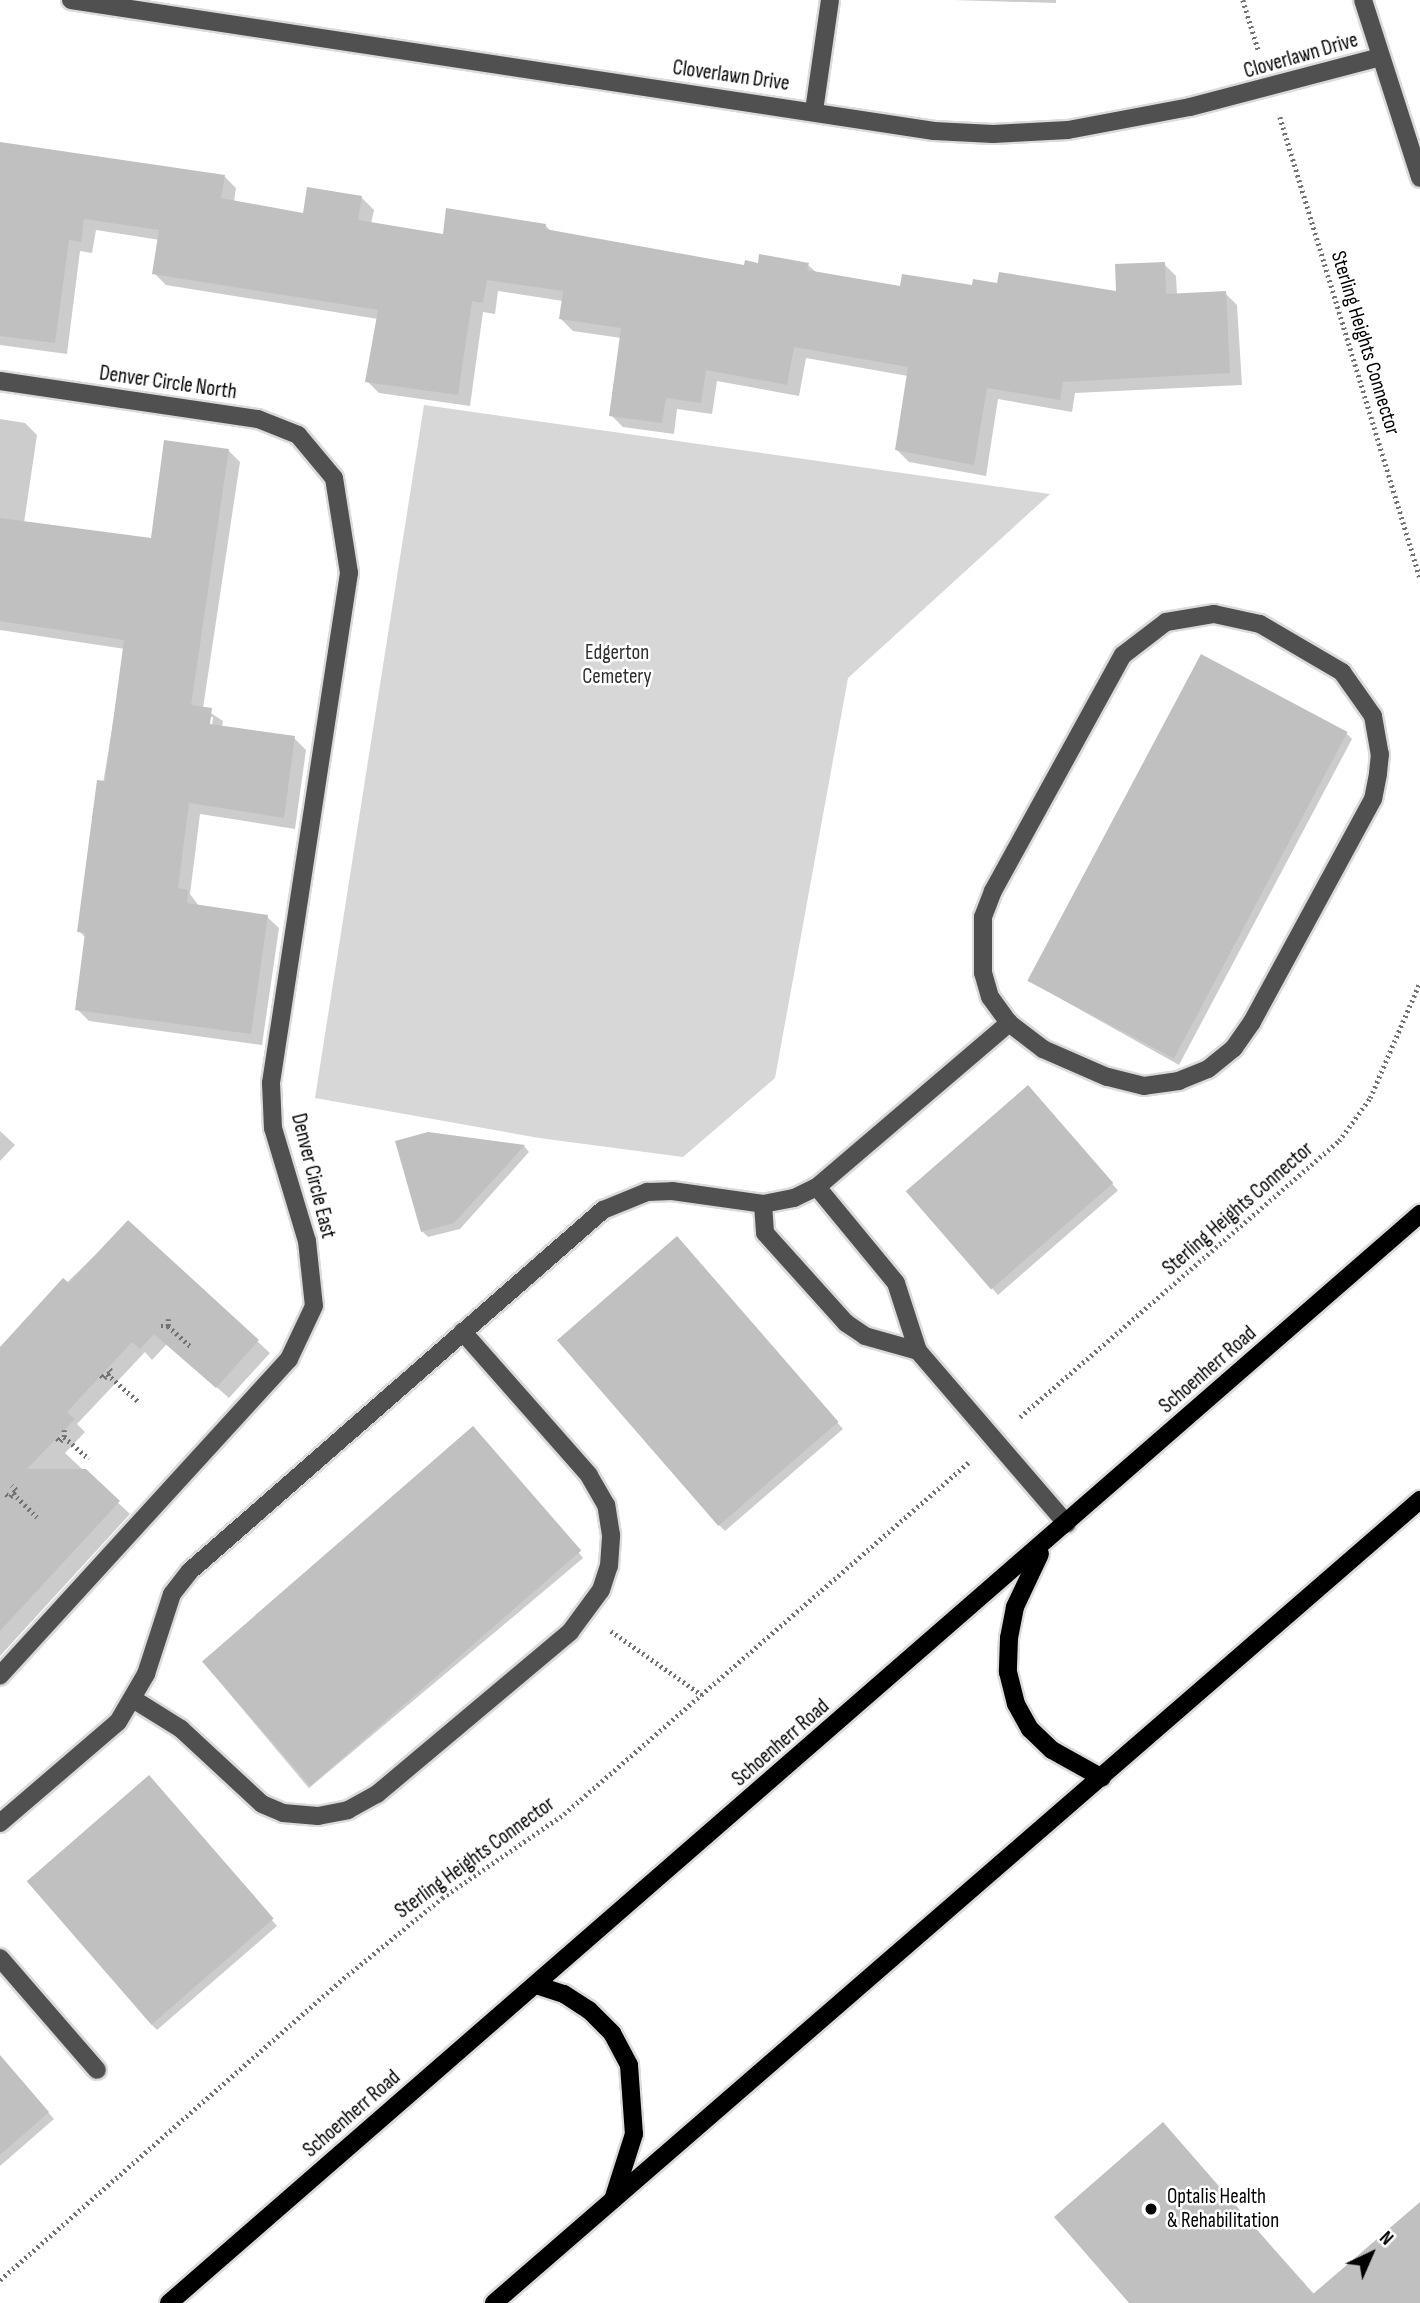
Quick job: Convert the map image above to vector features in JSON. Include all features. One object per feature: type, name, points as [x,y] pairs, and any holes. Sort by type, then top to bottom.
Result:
[{"type":"main road","name":"Schoenherr Road","points":[[169,2303],[1047,1542],[1420,1214]]},
{"type":"main road","points":[[494,2303],[1420,1500]]},
{"type":"main road","points":[[1047,1542],[1015,1607],[1008,1672],[1016,1704],[1030,1729],[1073,1765],[1102,1778]]},
{"type":"main road","points":[[536,1985],[565,1994],[589,2010],[612,2033],[629,2064],[634,2134],[611,2204]]},
{"type":"street","name":"Cloverlawn Drive","points":[[71,0],[934,131],[993,134],[1069,130],[1271,89],[1380,57]]},
{"type":"street","points":[[814,111],[831,0]]},
{"type":"street","points":[[1363,0],[1420,178]]},
{"type":"street","name":"Denver Circle North","points":[[0,381],[258,419],[298,435],[319,456]]},
{"type":"street","name":"Denver Circle East","points":[[0,1676],[289,1359],[314,1306],[307,1241],[273,1128],[271,1083],[349,573],[340,500],[334,478],[319,456]]},
{"type":"street","points":[[1190,615],[1236,615],[1284,637],[1342,672],[1373,716],[1380,754],[1373,799],[1252,1022],[1234,1048],[1199,1073],[1179,1081],[1144,1086],[1107,1077],[1043,1049],[1009,1023],[990,997],[983,973],[983,917],[993,891],[1123,655],[1167,622],[1190,615]]},
{"type":"street","points":[[0,1823],[118,1722],[146,1674],[162,1616],[190,1570],[578,1230],[625,1198],[672,1191],[763,1204],[794,1198],[817,1187],[1009,1023]]},
{"type":"street","points":[[817,1187],[896,1283],[918,1351],[1067,1524]]},
{"type":"street","points":[[763,1204],[765,1233],[846,1323],[865,1336],[918,1351]]},
{"type":"street","points":[[133,1699],[181,1729],[237,1786],[262,1804],[283,1813],[318,1816],[348,1810],[377,1794],[570,1632],[587,1612],[609,1566],[611,1535],[606,1505],[589,1475],[463,1332]]},
{"type":"street","points":[[0,1958],[97,2070]]},
{"type":"path","points":[[1243,0],[1262,59]]},
{"type":"path","name":"Sterling Heights Connector","points":[[1280,117],[1420,579]]},
{"type":"path","name":"Sterling Heights Connector","points":[[1021,1416],[1339,1140],[1370,1098],[1420,982]]},
{"type":"path","points":[[167,1319],[164,1326],[190,1346]]},
{"type":"path","points":[[108,1368],[104,1375],[140,1403]]},
{"type":"path","points":[[57,1438],[60,1441],[64,1437],[64,1430]]},
{"type":"path","points":[[64,1437],[89,1459]]},
{"type":"path","name":"Sterling Heights Connector","points":[[0,2280],[339,1982],[442,1898],[555,1821],[968,1463]]},
{"type":"path","points":[[6,1494],[9,1497],[16,1490],[12,1486]]},
{"type":"path","points":[[12,1493],[37,1517]]},
{"type":"path","points":[[587,1612],[702,1695]]},
{"type":"green space","name":"Edgerton Cemetery","points":[[424,405],[1050,494],[848,678],[775,1078],[683,1157],[539,1138],[315,1098]]},
{"type":"building","points":[[0,142],[225,175],[221,198],[303,213],[307,187],[362,196],[358,220],[443,234],[446,208],[546,224],[545,229],[744,265],[745,260],[758,263],[759,254],[809,263],[807,270],[900,286],[902,274],[972,285],[973,279],[997,283],[999,272],[1116,291],[1115,264],[1165,262],[1166,294],[1226,291],[1230,373],[1063,382],[1060,400],[987,388],[974,465],[895,450],[908,367],[794,347],[787,385],[706,370],[701,403],[666,398],[662,423],[609,416],[621,328],[559,319],[563,291],[487,280],[483,303],[472,301],[458,395],[365,382],[378,310],[152,274],[159,230],[84,219],[81,242],[69,240],[55,343],[0,336]]},
{"type":"building","points":[[164,440],[229,449],[191,705],[212,708],[210,724],[295,736],[284,818],[189,803],[178,888],[188,890],[187,903],[268,915],[251,1034],[75,1010],[85,933],[77,932],[97,780],[105,781],[124,640],[0,621],[0,518],[151,538]]},
{"type":"building","points":[[1201,654],[1348,732],[1174,1059],[1027,981]]},
{"type":"building","points":[[1028,1085],[1113,1183],[991,1289],[906,1191]]},
{"type":"building","points":[[428,1132],[525,1145],[454,1223],[421,1232],[395,1141]]},
{"type":"building","points":[[128,1220],[259,1340],[216,1388],[154,1334],[140,1349],[132,1342],[67,1412],[75,1419],[27,1469],[86,1469],[120,1501],[0,1631],[0,1347],[63,1278],[69,1283]]},
{"type":"building","points":[[677,1236],[838,1422],[718,1526],[557,1340]]},
{"type":"building","points":[[473,1426],[581,1551],[310,1786],[202,1662]]},
{"type":"building","points":[[149,1775],[274,1918],[151,2025],[27,1881]]},
{"type":"building","points":[[0,2055],[49,2112],[0,2155]]},
{"type":"building","name":"Optalis Health & Rehabilitation","points":[[1163,2122],[1313,2294],[1420,2202],[1420,2303],[1129,2303],[1054,2217]]},
{"type":"place","name":"Optalis Health & Rehabilitation","points":[[1151,2209]]}]
